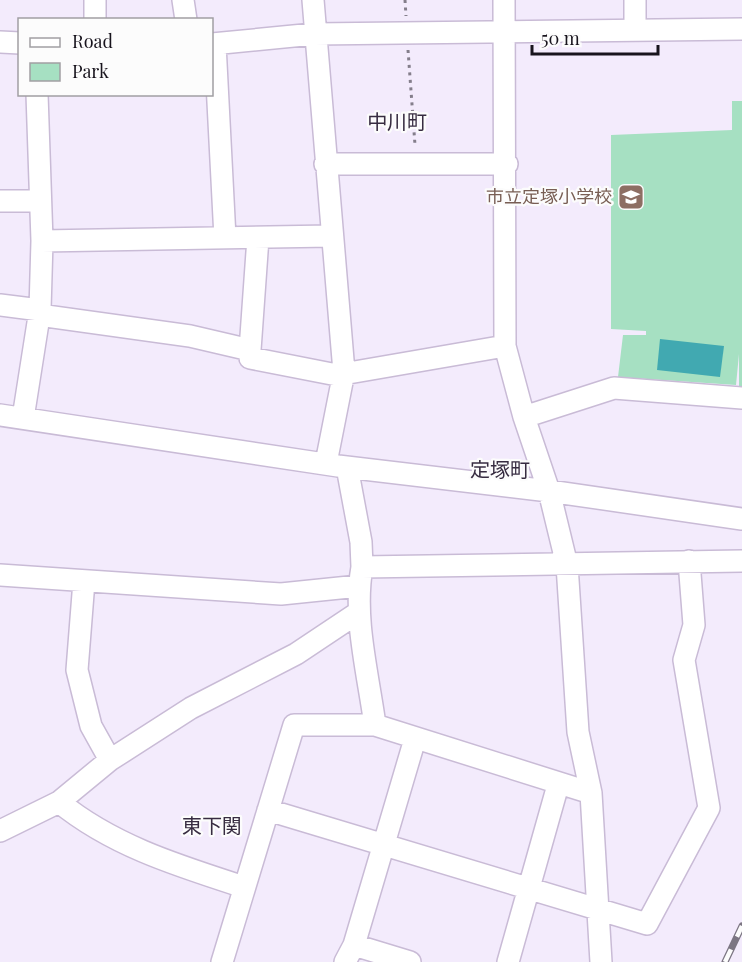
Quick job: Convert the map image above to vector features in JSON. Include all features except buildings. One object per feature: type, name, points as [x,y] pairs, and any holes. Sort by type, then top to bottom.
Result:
[{"type":"street","points":[[95,0],[95,18]]},
{"type":"street","points":[[183,0],[186,18]]},
{"type":"street","points":[[312,0],[344,372],[326,463]]},
{"type":"street","points":[[504,0],[507,164],[505,346],[524,417],[549,491],[567,565],[578,732],[591,793],[601,962]]},
{"type":"street","points":[[635,0],[635,29]]},
{"type":"street","points":[[225,238],[213,44],[314,34],[635,29],[740,31]]},
{"type":"street","points":[[0,42],[18,43]]},
{"type":"street","points":[[23,418],[39,312],[42,241],[37,96]]},
{"type":"street","points":[[325,164],[417,166],[507,164]]},
{"type":"street","points":[[0,201],[39,201]]},
{"type":"street","points":[[42,241],[331,236]]},
{"type":"street","points":[[258,238],[250,358],[337,375],[505,346]]},
{"type":"street","points":[[0,305],[190,336],[250,350]]},
{"type":"street","points":[[524,417],[614,388],[742,398]]},
{"type":"street","points":[[0,415],[347,467],[549,491],[742,519]]},
{"type":"street","points":[[347,467],[361,542],[359,612],[375,725]]},
{"type":"street","points":[[268,810],[647,924],[709,808],[684,660],[694,625],[689,561]]},
{"type":"street","points":[[0,575],[281,594],[360,577],[567,565],[742,561]]},
{"type":"street","points":[[84,581],[77,670],[91,726],[110,760]]},
{"type":"street","points":[[0,831],[59,802],[110,760],[191,708],[296,654],[359,612]]},
{"type":"street","points":[[222,962],[294,725],[375,725],[558,785],[591,793]]},
{"type":"street","points":[[410,962],[349,953],[416,739]]},
{"type":"street","points":[[508,962],[558,785]]},
{"type":"street","points":[[59,802],[81,820],[151,856],[244,887]]},
{"type":"path","points":[[405,0],[417,166]]},
{"type":"green space","points":[[732,101],[742,101],[742,386],[739,386],[739,354],[736,385],[618,377],[623,335],[646,335],[646,331],[611,329],[611,135],[732,130]]},
{"type":"water","points":[[660,339],[724,346],[720,377],[657,370]]},
{"type":"railway","points":[[725,962],[742,926]]},
{"type":"place","name":"市立定塚小学校","points":[[631,197]]},
{"type":"district","name":"中川町","points":[[397,122]]},
{"type":"district","name":"定塚町","points":[[500,470]]},
{"type":"district","name":"東下関","points":[[212,826]]}]
